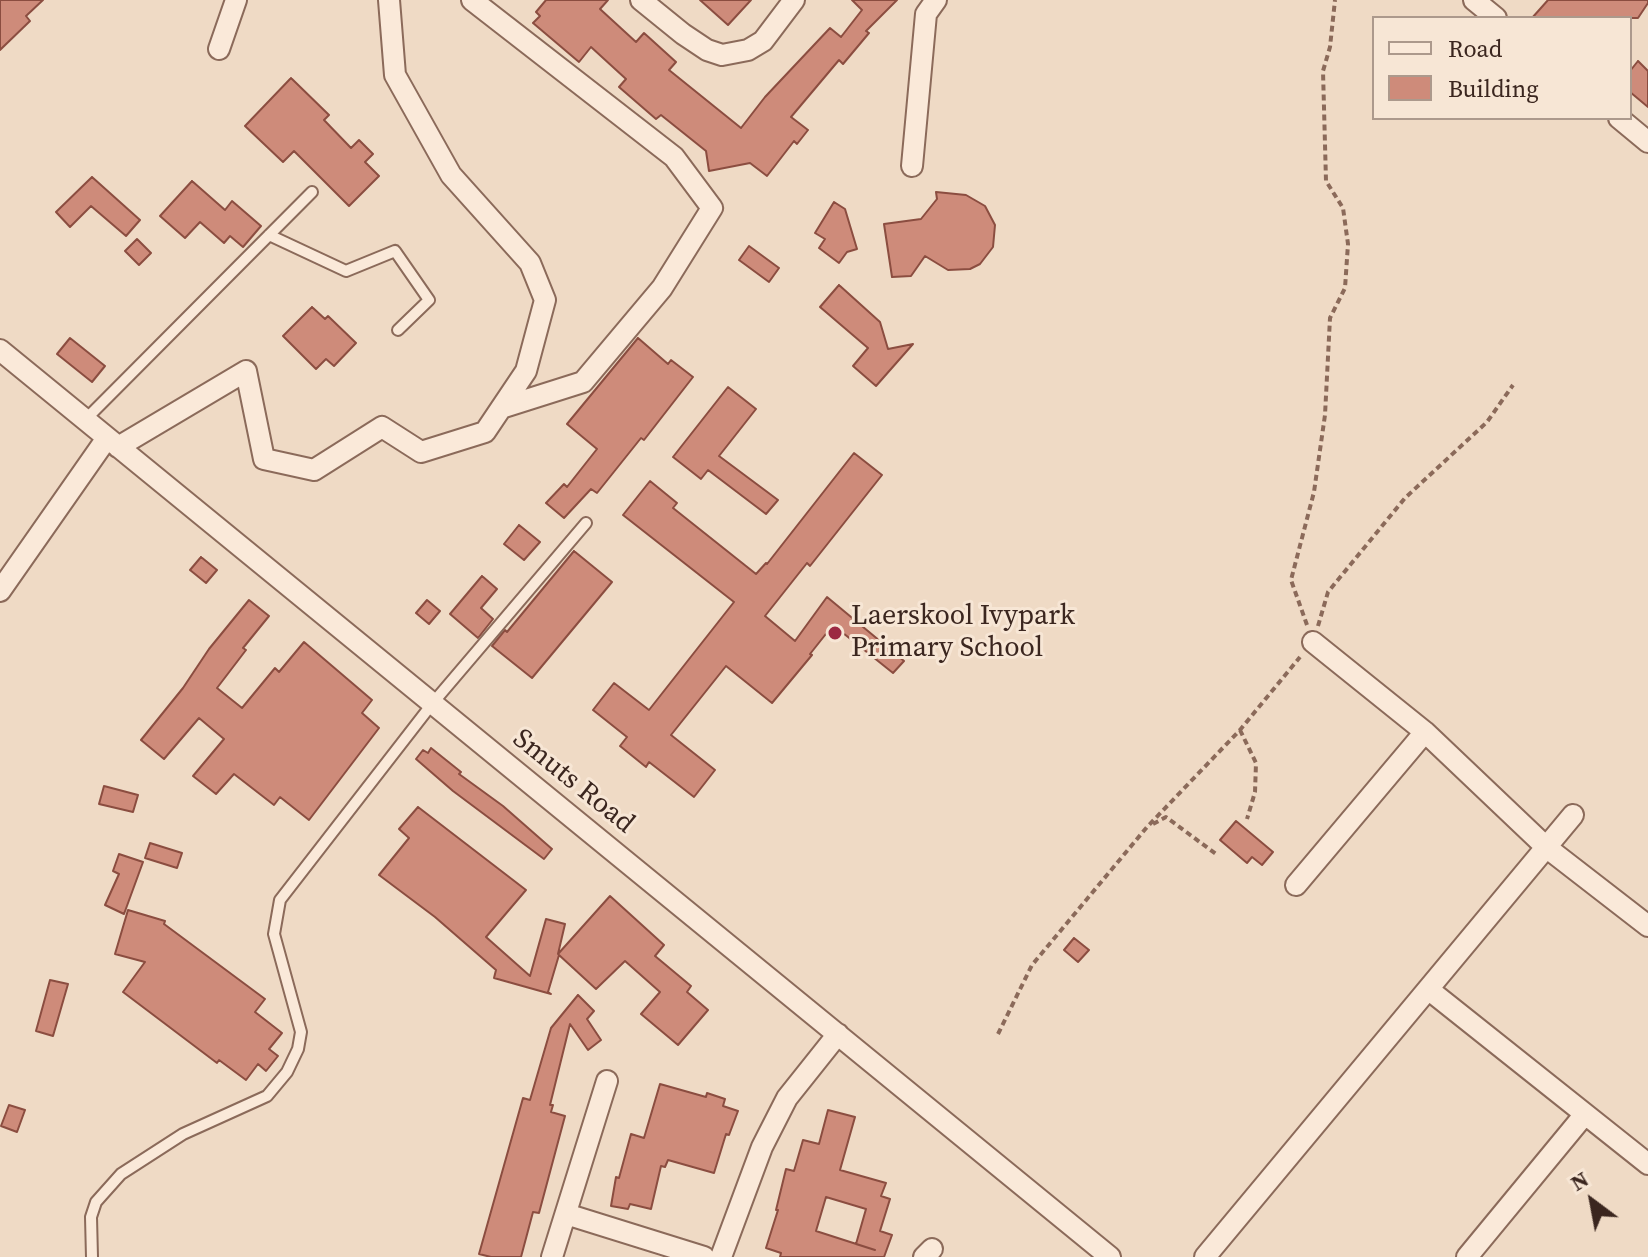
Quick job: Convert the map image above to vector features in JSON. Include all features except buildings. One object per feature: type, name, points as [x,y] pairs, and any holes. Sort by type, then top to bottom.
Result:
[{"type":"street","points":[[219,49],[236,0]]},
{"type":"street","points":[[0,591],[112,442],[246,371],[264,459],[314,470],[382,427],[421,452],[485,432],[526,371],[545,300],[530,263],[451,175],[395,75],[389,0]]},
{"type":"street","points":[[472,0],[674,157],[712,208],[662,288],[583,382],[501,408]]},
{"type":"street","points":[[641,0],[683,34],[707,50],[722,55],[748,50],[763,41],[794,0]]},
{"type":"street","points":[[912,166],[926,14],[936,0]]},
{"type":"street","points":[[1474,0],[1494,16]]},
{"type":"street","points":[[1621,120],[1648,142]]},
{"type":"street","name":"Smuts Road","points":[[0,350],[1110,1257]]},
{"type":"street","points":[[1313,642],[1425,732],[1546,847],[1648,926]]},
{"type":"street","points":[[1296,885],[1425,732]]},
{"type":"street","points":[[1205,1257],[1573,815]]},
{"type":"street","points":[[1428,989],[1648,1164]]},
{"type":"street","points":[[721,1257],[774,1122],[787,1098],[838,1034]]},
{"type":"street","points":[[552,1257],[607,1081]]},
{"type":"street","points":[[1473,1255],[1585,1114]]},
{"type":"street","points":[[566,1214],[704,1257]]},
{"type":"lane","points":[[85,420],[312,192]]},
{"type":"lane","points":[[269,235],[346,271],[395,251],[429,300],[398,330]]},
{"type":"lane","points":[[92,1257],[91,1217],[96,1202],[121,1174],[183,1134],[267,1096],[287,1072],[298,1049],[301,1032],[274,934],[280,900],[432,704],[586,523]]},
{"type":"path","points":[[1313,642],[1291,580],[1314,492],[1325,415],[1330,318],[1345,288],[1348,244],[1343,208],[1326,181],[1323,71],[1330,47],[1335,0]]},
{"type":"path","points":[[998,1034],[1032,965],[1147,827],[1240,730],[1313,642],[1328,592],[1405,498],[1487,422],[1513,385]]},
{"type":"path","points":[[1240,730],[1256,763],[1255,792],[1247,819]]},
{"type":"path","points":[[1147,827],[1166,817],[1216,854]]},
{"type":"place","name":"Laerskool Ivypark Primary School","points":[[835,633]]}]
